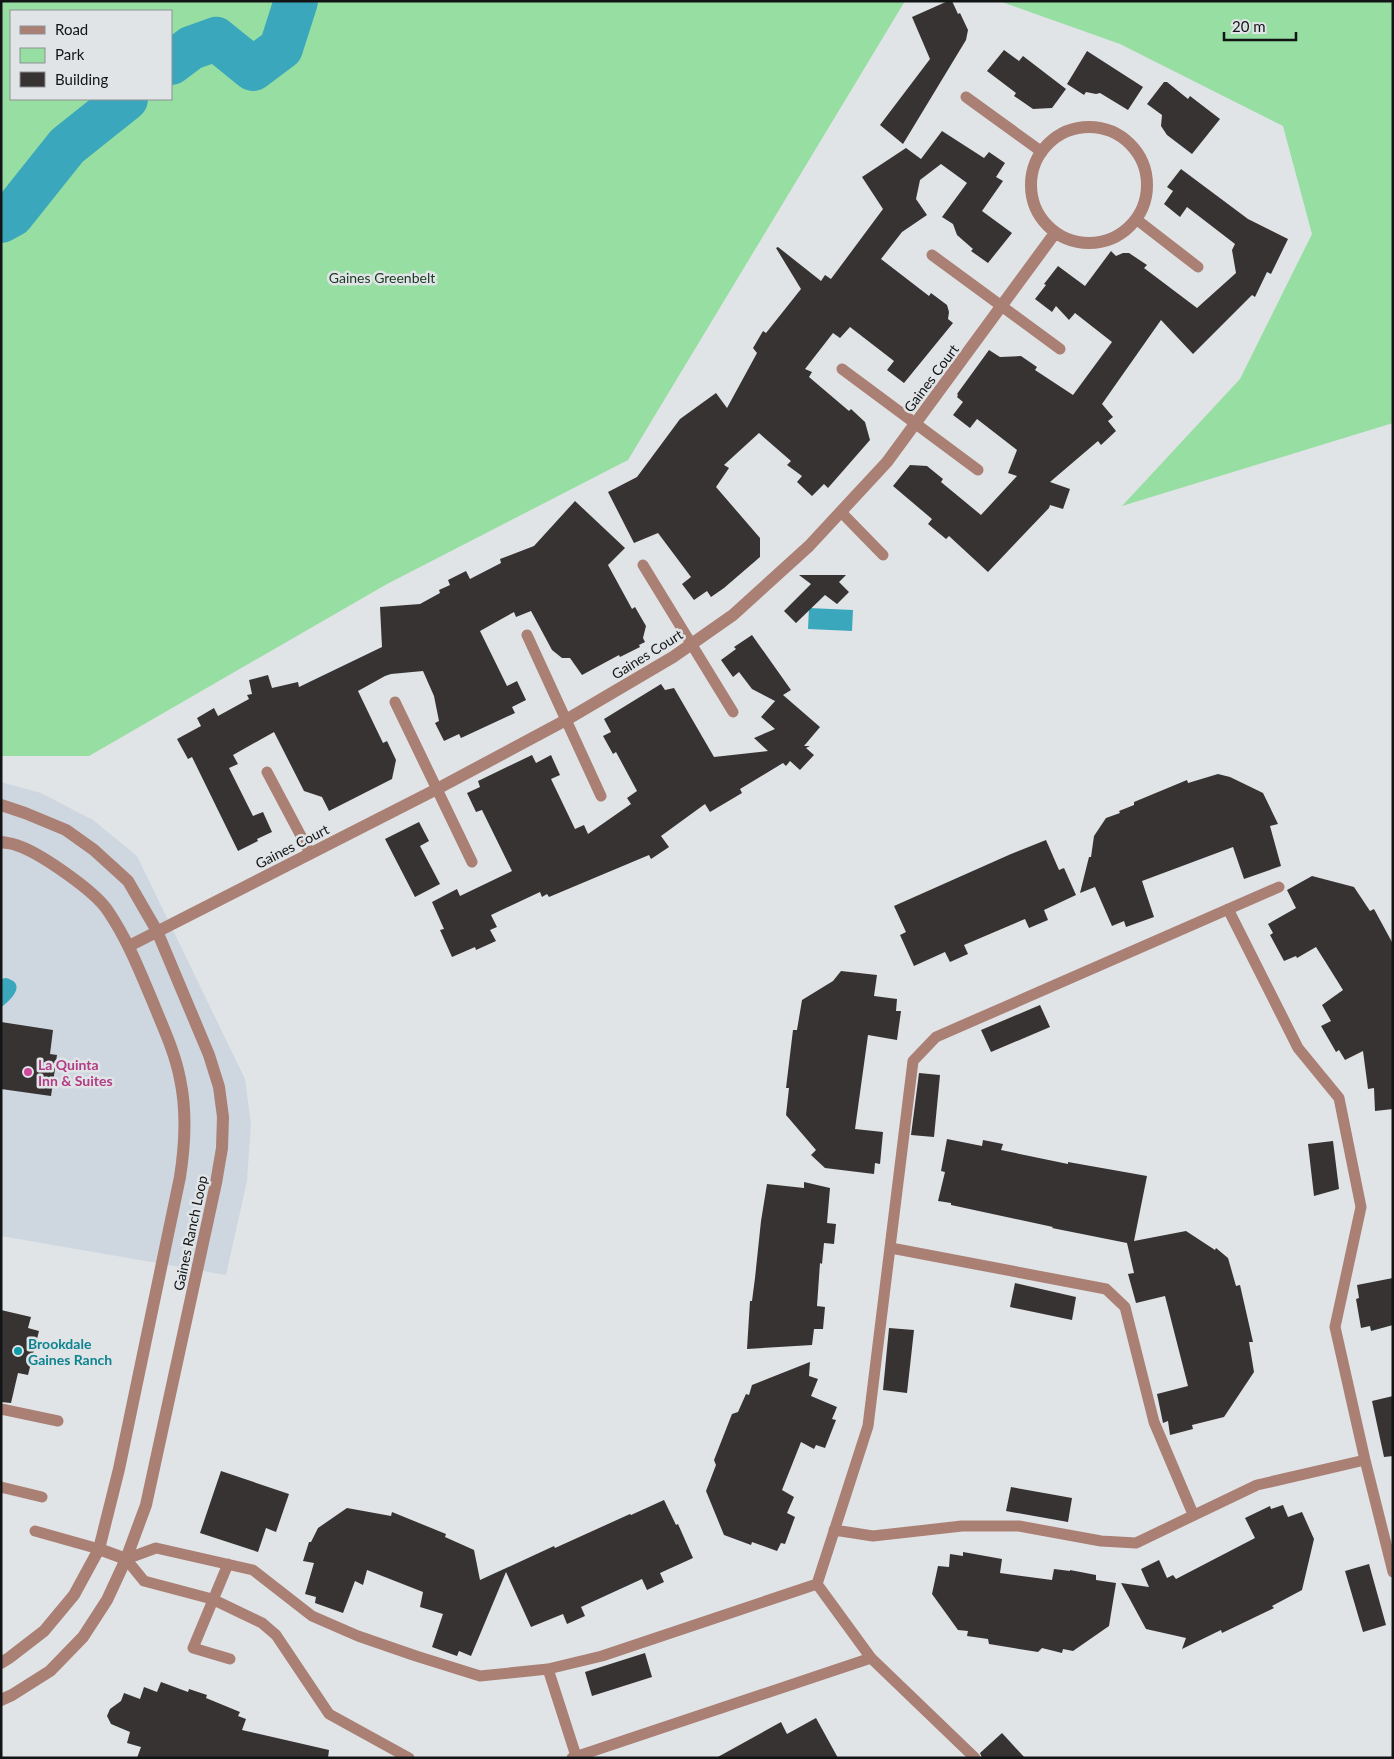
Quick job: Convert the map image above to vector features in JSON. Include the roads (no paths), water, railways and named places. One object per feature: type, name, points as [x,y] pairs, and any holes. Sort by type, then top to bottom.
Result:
[{"type":"street","points":[[1094,128],[1114,133],[1130,144],[1142,161],[1147,180],[1145,200],[1136,218],[1124,232],[1107,240],[1090,244],[1071,241],[1055,233],[1042,220],[1034,204],[1031,186],[1033,168],[1042,152],[1056,138],[1074,129],[1094,128]]},
{"type":"street","name":"Gaines Court","points":[[129,946],[437,789],[566,720],[692,644],[733,615],[809,546],[887,462],[1055,233]]},
{"type":"street","name":"Gaines Ranch Loop","points":[[1,805],[25,812],[66,830],[94,850],[128,881],[157,931],[209,1055],[219,1088],[223,1117],[222,1148],[216,1183],[146,1505],[126,1559],[107,1600],[83,1637],[50,1671],[1,1700]]},
{"type":"street","name":"Gaines Ranch Loop","points":[[1,842],[18,845],[52,864],[83,887],[107,909],[129,946],[163,1027],[180,1078],[184,1114],[184,1150],[180,1177],[119,1469],[99,1549],[74,1595],[44,1631],[10,1658],[1,1662]]},
{"type":"street","points":[[99,1549],[126,1559]]},
{"type":"lane","points":[[966,97],[1042,152]]},
{"type":"lane","points":[[1136,218],[1198,267]]},
{"type":"lane","points":[[932,255],[1060,349]]},
{"type":"lane","points":[[842,370],[978,470]]},
{"type":"lane","points":[[841,512],[883,555]]},
{"type":"lane","points":[[643,565],[733,712]]},
{"type":"lane","points":[[527,635],[601,796]]},
{"type":"lane","points":[[395,702],[472,862]]},
{"type":"lane","points":[[267,772],[310,853]]},
{"type":"lane","points":[[816,1584],[868,1426],[892,1248],[913,1062],[936,1037],[1279,887]]},
{"type":"lane","points":[[1228,910],[1298,1048],[1339,1098],[1361,1207],[1335,1327],[1393,1572]]},
{"type":"lane","points":[[892,1248],[1106,1289],[1125,1307],[1154,1422],[1193,1514]]},
{"type":"lane","points":[[1,1409],[58,1421]]},
{"type":"lane","points":[[834,1530],[874,1536],[962,1526],[1019,1526],[1101,1541],[1136,1542],[1257,1485],[1365,1460]]},
{"type":"lane","points":[[1,1487],[42,1497]]},
{"type":"lane","points":[[35,1531],[99,1549]]},
{"type":"lane","points":[[409,1758],[330,1714],[276,1635],[262,1623],[212,1599],[144,1581],[126,1559],[156,1548],[253,1570],[312,1616],[358,1636],[480,1676],[548,1669],[602,1656],[816,1584]]},
{"type":"lane","points":[[228,1564],[193,1648],[230,1659]]},
{"type":"lane","points":[[816,1584],[871,1658],[975,1758]]},
{"type":"lane","points":[[548,1669],[574,1757],[871,1658]]},
{"type":"water","points":[[809,608],[853,610],[852,631],[808,629]]},
{"type":"water","points":[[1,979],[12,980],[17,988],[13,996],[1,1007]]},
{"type":"waterway","points":[[172,62],[191,48],[216,39],[253,69],[281,48],[296,1]]},
{"type":"waterway","points":[[1,221],[12,215],[67,146],[125,100]]},
{"type":"place","name":"La Quinta Inn & Suites","points":[[28,1072]]},
{"type":"place","name":"Brookdale Gaines Ranch","points":[[18,1351]]},
{"type":"park label","name":"Gaines Greenbelt","points":[[382,277]]}]
